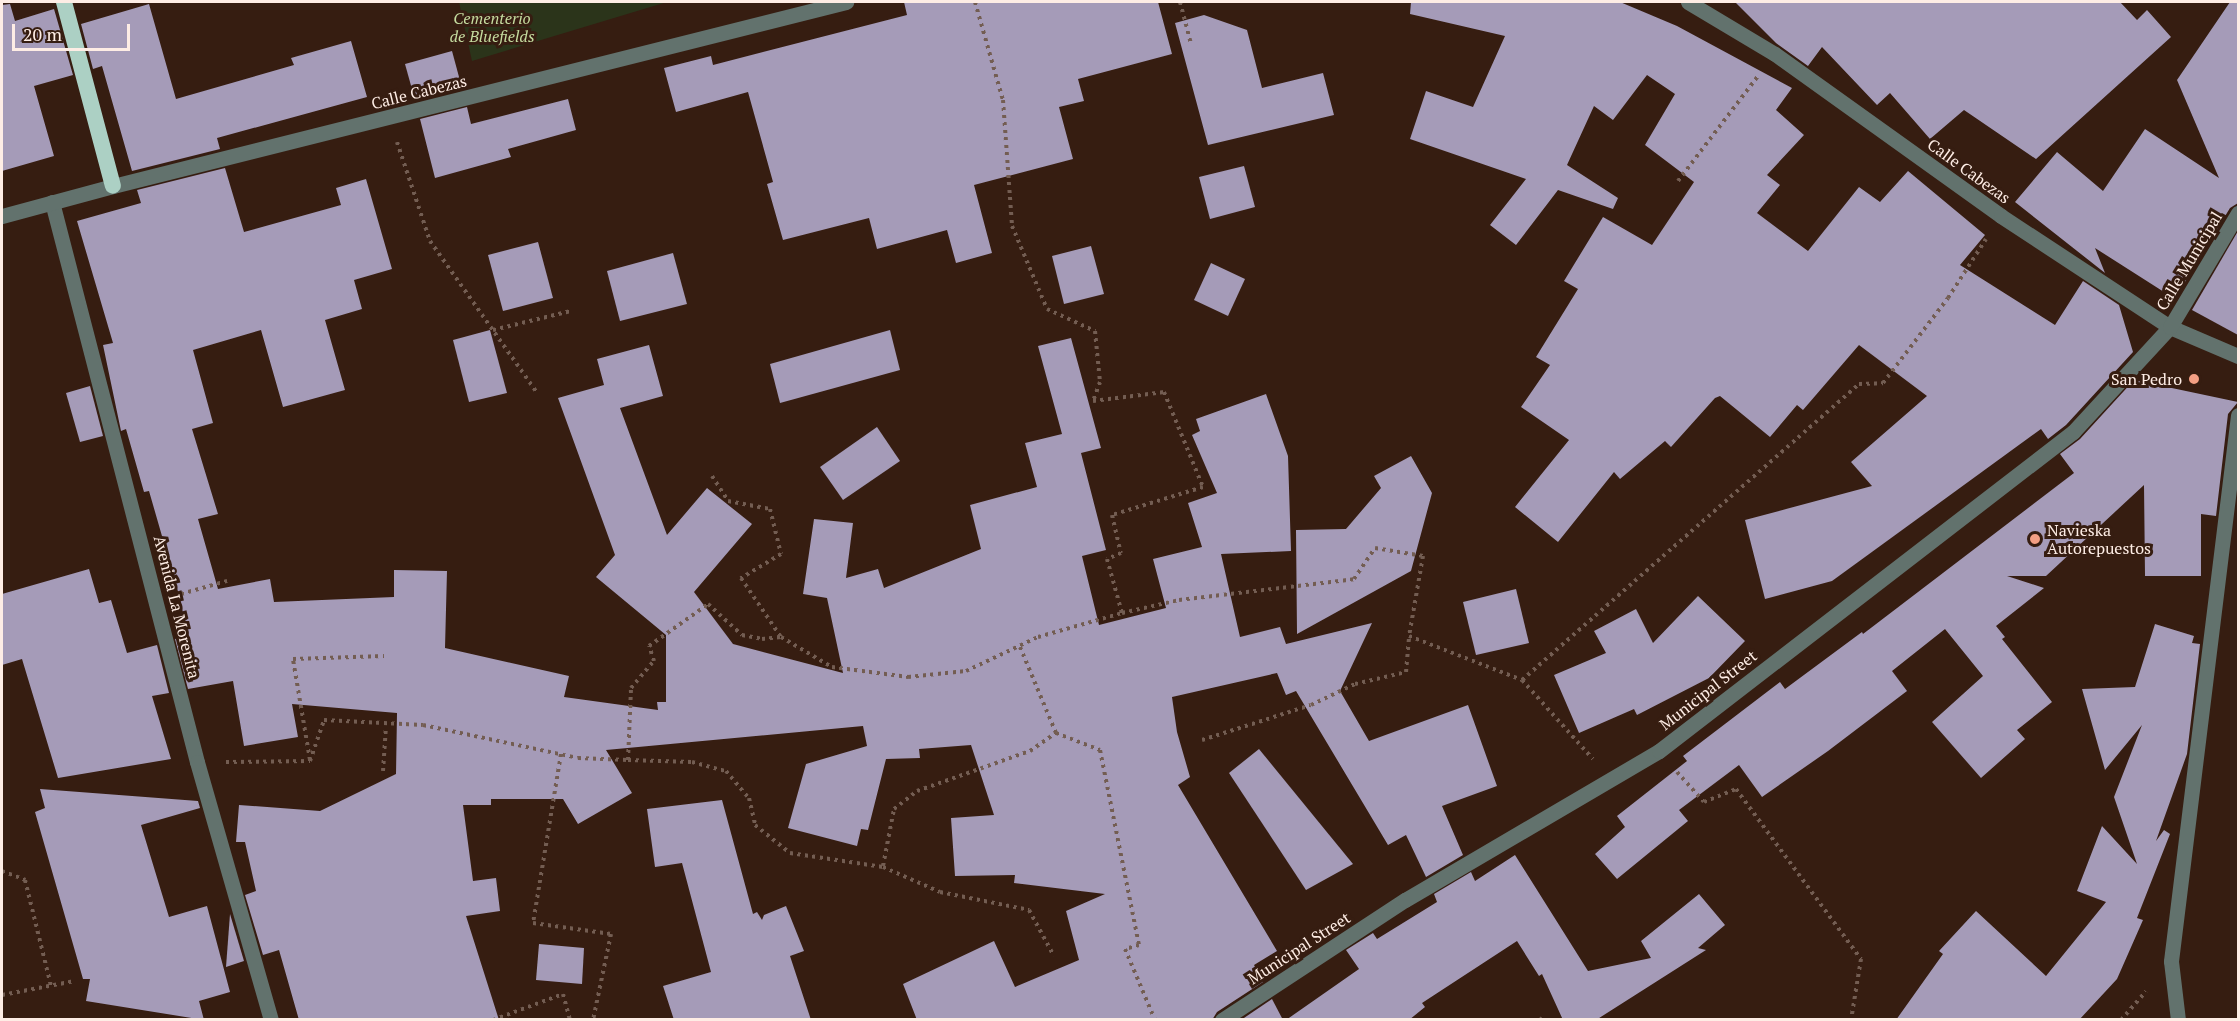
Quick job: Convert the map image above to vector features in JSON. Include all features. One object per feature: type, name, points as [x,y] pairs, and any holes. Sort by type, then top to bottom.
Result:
[{"type":"highway","points":[[64,2],[113,186]]},
{"type":"street","name":"Calle Cabezas","points":[[2,216],[846,2]]},
{"type":"street","name":"Calle Cabezas","points":[[1688,2],[1775,54],[2001,216],[2170,327],[2238,356]]},
{"type":"street","name":"Avenida La Morenita","points":[[52,202],[197,762],[271,1020]]},
{"type":"street","name":"Calle Municipal","points":[[2170,327],[2238,213]]},
{"type":"street","name":"Municipal Street","points":[[1222,1020],[1406,900],[1659,751],[2073,432],[2170,327]]},
{"type":"street","points":[[2178,1020],[2171,961],[2238,415]]},
{"type":"path","points":[[975,2],[1003,100],[1012,226],[1047,309],[1095,332],[1100,382],[1093,401],[1164,392],[1203,488],[1112,515],[1121,553],[1107,559],[1122,613]]},
{"type":"path","points":[[1180,2],[1191,44]]},
{"type":"path","points":[[1678,181],[1775,54]]},
{"type":"path","points":[[389,118],[430,241],[538,394]]},
{"type":"path","points":[[1522,680],[1859,384],[1883,383],[1948,298],[2001,216]]},
{"type":"path","points":[[492,330],[572,311]]},
{"type":"path","points":[[712,476],[728,501],[770,509],[781,554],[741,578],[781,637],[832,667],[908,676],[966,671],[1038,637],[1122,613],[1179,600],[1354,579],[1375,548],[1423,556],[1409,636],[1406,672],[1355,684],[1311,705],[1202,740]]},
{"type":"path","points":[[157,601],[227,580]]},
{"type":"path","points":[[628,760],[631,688],[654,661],[649,646],[708,604],[742,635],[762,639],[781,637]]},
{"type":"path","points":[[1409,636],[1522,680],[1591,759],[1602,758]]},
{"type":"path","points":[[1020,647],[1056,733],[1100,750],[1139,945],[1125,950],[1155,1020]]},
{"type":"path","points":[[310,761],[293,659],[384,656]]},
{"type":"path","points":[[310,761],[324,720],[386,726],[423,725],[561,754],[628,760],[692,762],[726,771],[748,798],[755,825],[790,853],[883,867],[940,892],[1029,910],[1054,956]]},
{"type":"path","points":[[383,771],[386,726]]},
{"type":"path","points":[[883,867],[894,809],[917,791],[1030,751],[1056,733]]},
{"type":"path","points":[[1659,751],[1704,802],[1736,789],[1861,959],[1851,1020]]},
{"type":"path","points":[[561,754],[533,923],[611,934],[593,1020]]},
{"type":"path","points":[[197,762],[310,761]]},
{"type":"path","points":[[2,871],[25,880],[51,986]]},
{"type":"path","points":[[2,994],[75,981]]},
{"type":"path","points":[[493,1020],[563,994],[570,1020]]},
{"type":"green space","name":"Cementerio de Bluefields","points":[[459,2],[667,2],[472,61]]},
{"type":"building","points":[[904,2],[1158,2],[1172,54],[1078,79],[1084,101],[1059,107],[1073,159],[974,185],[992,253],[956,263],[947,230],[877,249],[869,218],[783,240],[767,184],[773,182],[748,92],[676,112],[664,68],[711,56],[713,65],[907,15]]},
{"type":"building","points":[[1411,2],[1620,2],[1677,26],[1792,88],[1776,110],[1804,135],[1767,175],[1780,185],[1757,213],[1808,251],[1859,187],[1880,202],[1908,171],[1985,235],[1960,265],[2055,325],[2083,281],[2119,305],[2133,352],[2066,425],[2048,439],[2041,429],[1832,581],[1765,599],[1745,520],[1872,486],[1851,462],[1927,396],[1859,345],[1803,410],[1797,405],[1770,437],[1720,396],[1715,398],[1671,447],[1665,441],[1620,479],[1614,472],[1558,542],[1515,507],[1569,440],[1521,407],[1550,365],[1536,357],[1578,289],[1564,281],[1603,217],[1652,245],[1694,182],[1645,145],[1675,94],[1647,75],[1613,120],[1594,106],[1567,165],[1618,198],[1613,209],[1558,190],[1516,245],[1490,225],[1526,179],[1410,139],[1426,91],[1473,107],[1505,36],[1410,14]]},
{"type":"building","points":[[1735,2],[2120,2],[2137,20],[2147,10],[2171,37],[2036,159],[1964,110],[1930,139],[1890,93],[1877,105],[1822,47],[1808,66],[1776,43]]},
{"type":"building","points":[[2230,2],[2238,2],[2238,203],[2230,208],[2175,299],[2095,248],[2105,273],[2015,202],[2057,152],[2103,191],[2145,129],[2219,178],[2177,80]]},
{"type":"building","points":[[10,4],[15,21],[54,9],[73,75],[34,86],[54,156],[2,171],[2,5]]},
{"type":"building","points":[[149,4],[176,99],[294,65],[291,58],[351,41],[367,97],[217,138],[220,149],[132,171],[102,66],[93,69],[81,24]]},
{"type":"building","points":[[1204,15],[1247,30],[1262,88],[1323,73],[1334,115],[1208,145],[1175,23]]},
{"type":"building","points":[[452,51],[462,88],[415,100],[405,64]]},
{"type":"building","points":[[568,99],[576,130],[508,149],[511,157],[435,178],[420,119],[467,107],[471,124]]},
{"type":"building","points":[[1244,166],[1255,207],[1210,219],[1199,177]]},
{"type":"building","points":[[225,168],[244,232],[341,205],[336,188],[366,179],[392,269],[354,280],[362,309],[325,320],[345,390],[283,407],[261,330],[193,350],[213,423],[192,429],[218,514],[198,519],[218,589],[270,579],[274,602],[394,597],[394,570],[447,571],[445,648],[569,676],[564,697],[658,710],[657,702],[666,702],[666,635],[596,577],[615,555],[558,398],[604,385],[597,359],[649,345],[663,396],[620,408],[667,535],[707,488],[752,524],[694,592],[733,644],[843,673],[827,598],[803,594],[814,519],[853,523],[846,578],[878,569],[884,588],[981,549],[970,505],[1037,487],[1025,443],[1062,434],[1038,346],[1071,338],[1101,448],[1081,453],[1106,550],[1082,556],[1099,625],[1166,608],[1153,559],[1202,547],[1188,503],[1217,493],[1192,435],[1200,431],[1196,419],[1266,394],[1288,456],[1291,551],[1221,554],[1240,637],[1280,627],[1286,644],[1372,623],[1340,691],[1369,741],[1468,705],[1497,786],[1442,806],[1463,855],[1426,877],[1406,835],[1388,845],[1296,691],[1286,695],[1277,673],[1172,697],[1177,732],[1190,777],[1178,785],[1277,951],[1254,965],[1263,982],[1217,1012],[1212,1020],[917,1020],[903,984],[994,941],[1015,987],[1079,960],[1066,911],[1105,894],[1014,883],[1015,875],[955,876],[951,818],[994,815],[971,745],[919,749],[920,758],[886,759],[868,830],[861,829],[857,846],[788,828],[806,764],[867,746],[863,726],[606,750],[632,793],[578,824],[563,799],[491,799],[491,805],[463,805],[473,881],[496,878],[500,911],[466,916],[499,1020],[299,1020],[279,950],[263,955],[245,895],[256,891],[245,842],[236,842],[239,805],[320,811],[396,774],[397,713],[292,704],[298,737],[244,746],[233,681],[188,689],[175,639],[187,636],[181,602],[149,491],[144,492],[126,429],[121,431],[103,345],[113,343],[77,221],[141,203],[137,190]]},
{"type":"building","points":[[2238,231],[2238,335],[2192,310]]},
{"type":"building","points":[[538,242],[553,298],[503,311],[488,255]]},
{"type":"building","points":[[1091,246],[1104,294],[1064,304],[1052,256]]},
{"type":"building","points":[[673,253],[687,304],[620,321],[607,271]]},
{"type":"building","points":[[1211,263],[1245,279],[1228,316],[1194,300]]},
{"type":"building","points":[[490,330],[507,393],[469,402],[453,340]]},
{"type":"building","points":[[890,330],[900,370],[780,403],[770,364]]},
{"type":"building","points":[[2134,380],[2238,402],[2228,414],[2216,516],[2201,514],[2201,576],[2145,576],[2144,485],[2046,576],[2007,576],[2044,588],[1996,626],[2005,637],[2002,639],[2052,702],[2017,730],[2025,739],[1981,778],[1932,722],[1983,676],[1945,629],[1892,671],[1907,691],[1828,751],[1762,797],[1739,765],[1679,810],[1688,821],[1617,879],[1595,854],[1625,827],[1617,816],[1687,761],[1683,756],[1780,682],[1785,689],[1862,632],[1863,634],[2074,473],[2060,454],[2080,439]]},
{"type":"building","points":[[90,386],[103,436],[80,442],[66,393]]},
{"type":"building","points":[[877,427],[900,461],[843,500],[820,467]]},
{"type":"building","points":[[1411,456],[1432,493],[1411,571],[1297,634],[1296,530],[1346,529],[1381,488],[1374,476]]},
{"type":"building","points":[[89,569],[99,603],[111,600],[127,653],[157,645],[169,693],[152,696],[171,759],[58,778],[22,659],[2,665],[2,594]]},
{"type":"building","points":[[1516,589],[1529,643],[1476,655],[1463,602]]},
{"type":"building","points":[[1698,596],[1745,641],[1709,678],[1637,715],[1634,709],[1579,733],[1554,675],[1606,653],[1594,631],[1636,609],[1653,643]]},
{"type":"building","points":[[2155,624],[2194,636],[2192,643],[2200,644],[2187,754],[2156,841],[2164,830],[2170,834],[2137,918],[2143,920],[2117,979],[2079,1020],[1896,1020],[1943,954],[1939,951],[1976,911],[2046,976],[2106,902],[2077,891],[2102,826],[2137,864],[2114,797],[2142,725],[2105,770],[2082,689],[2135,687]]},
{"type":"building","points":[[1259,749],[1353,864],[1306,890],[1229,773]]},
{"type":"building","points":[[40,789],[198,801],[200,808],[141,825],[169,917],[207,906],[230,992],[199,1001],[204,1020],[86,1001],[90,979],[83,979],[35,812],[45,808]]},
{"type":"building","points":[[722,800],[753,914],[757,912],[762,920],[764,915],[786,906],[804,951],[790,956],[811,1020],[674,1020],[663,986],[711,972],[682,863],[655,867],[647,809]]},
{"type":"building","points":[[1515,855],[1588,971],[1651,958],[1641,941],[1699,894],[1725,925],[1698,948],[1706,950],[1596,1020],[1563,1020],[1542,974],[1539,976],[1517,941],[1422,1003],[1425,1007],[1409,1020],[1286,1020],[1359,969],[1346,950],[1373,933],[1377,939],[1437,902],[1434,894],[1471,872],[1475,881]]},
{"type":"building","points":[[230,914],[244,961],[226,967]]},
{"type":"building","points":[[539,944],[584,948],[582,984],[536,980]]},
{"type":"building","points":[[1272,999],[1283,1020],[1241,1020]]},
{"type":"place","name":"San Pedro","points":[[2194,379]]},
{"type":"place","name":"Navieska Autorepuestos","points":[[2035,539]]}]
